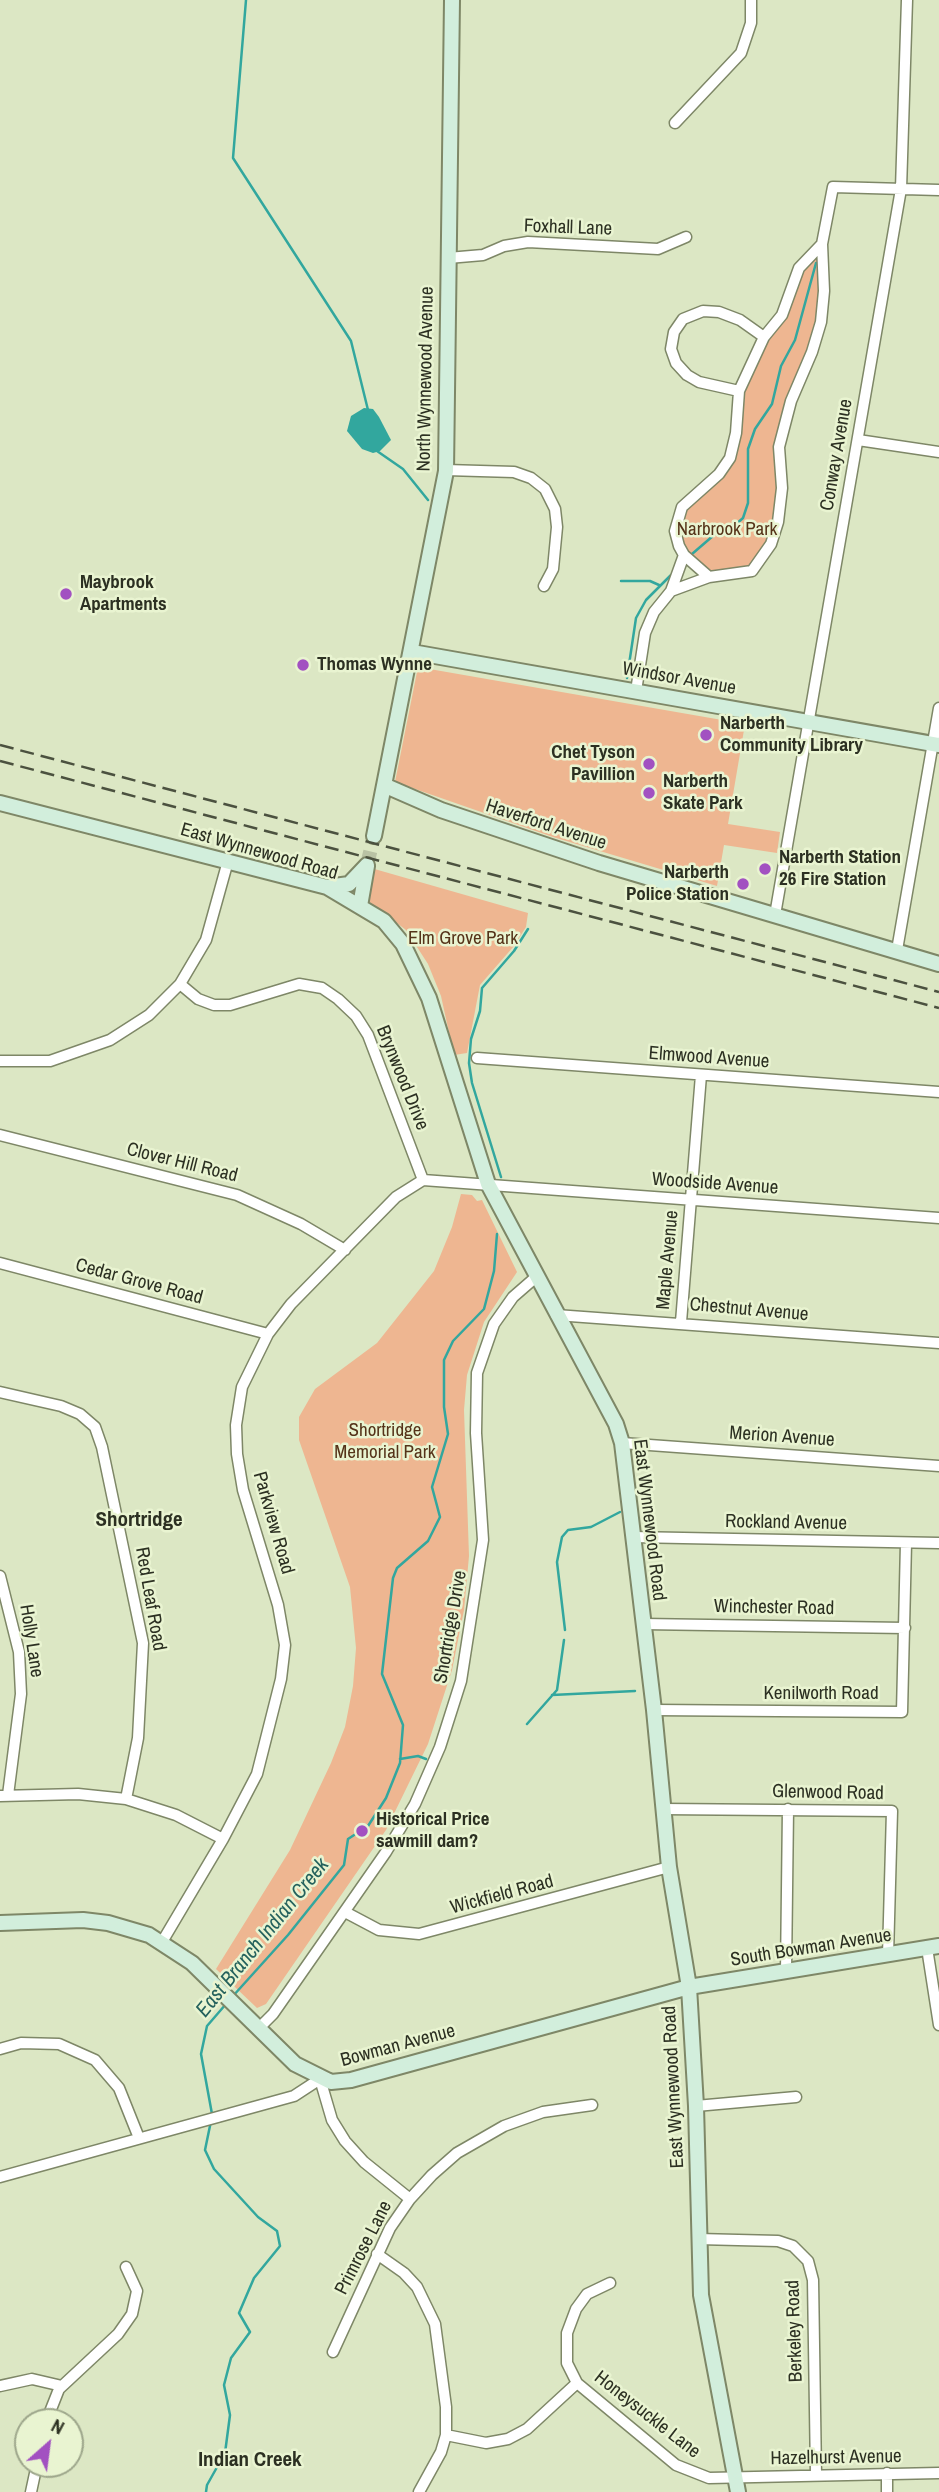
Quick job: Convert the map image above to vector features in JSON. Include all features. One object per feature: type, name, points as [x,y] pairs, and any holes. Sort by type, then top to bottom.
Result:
[{"type":"street","name":"North Wynnewood Avenue","points":[[374,836],[386,786],[446,470],[452,0]]},
{"type":"street","points":[[675,122],[741,53],[751,23],[751,0]]},
{"type":"street","name":"Conway Avenue","points":[[775,915],[901,189],[907,0]]},
{"type":"street","points":[[671,591],[709,577],[752,570],[763,558],[776,530],[782,488],[779,447],[791,401],[812,352],[821,322],[824,291],[822,244],[833,187],[939,190]]},
{"type":"street","name":"Foxhall Lane","points":[[448,257],[483,255],[504,246],[528,242],[658,249],[687,237]]},
{"type":"street","points":[[709,577],[684,555],[675,531],[682,507],[719,474],[730,458],[736,433],[739,391],[764,337],[782,315],[799,268],[822,244]]},
{"type":"street","points":[[739,391],[699,382],[687,375],[676,363],[671,349],[674,331],[683,319],[703,311],[719,312],[740,320],[764,337]]},
{"type":"street","points":[[858,440],[939,453]]},
{"type":"street","points":[[446,470],[514,472],[531,478],[545,489],[555,509],[558,527],[553,569],[544,586]]},
{"type":"street","points":[[636,691],[645,633],[653,612],[671,591],[684,555]]},
{"type":"street","name":"Windsor Avenue","points":[[412,652],[936,744]]},
{"type":"street","points":[[897,950],[936,744],[939,708]]},
{"type":"street","name":"Haverford Avenue","points":[[386,786],[441,810],[599,863],[939,964]]},
{"type":"street","name":"East Wynnewood Road","points":[[0,803],[327,887],[384,921],[402,944],[429,998],[488,1184],[615,1423],[622,1443],[654,1710],[668,1867],[689,1987],[696,2106],[698,2239],[707,2341],[738,2492]]},
{"type":"street","points":[[0,1061],[50,1061],[110,1040],[149,1015],[180,984],[206,940],[228,861]]},
{"type":"street","points":[[327,887],[349,884],[367,865],[360,906]]},
{"type":"street","name":"Brynwood Drive","points":[[180,984],[198,999],[214,1005],[230,1005],[299,984],[322,988],[338,999],[356,1016],[368,1035],[423,1180]]},
{"type":"street","name":"Elmwood Avenue","points":[[477,1058],[939,1092]]},
{"type":"street","name":"Maple Avenue","points":[[681,1322],[701,1075]]},
{"type":"street","name":"Clover Hill Road","points":[[0,1135],[237,1195],[301,1224],[345,1250]]},
{"type":"street","points":[[423,1180],[488,1184]]},
{"type":"street","name":"Parkview Road","points":[[162,1942],[223,1839],[257,1774],[276,1704],[285,1645],[270,1571],[243,1490],[237,1454],[236,1425],[242,1387],[268,1334],[291,1304],[396,1197],[423,1180]]},
{"type":"street","name":"Woodside Avenue","points":[[488,1184],[939,1218]]},
{"type":"street","name":"Cedar Grove Road","points":[[0,1263],[268,1334]]},
{"type":"street","name":"Shortridge Drive","points":[[258,2029],[345,1912],[415,1804],[440,1747],[461,1681],[483,1540],[476,1433],[477,1373],[494,1324],[513,1297],[536,1277]]},
{"type":"street","name":"Chestnut Avenue","points":[[556,1315],[681,1322],[939,1343]]},
{"type":"street","name":"Red Leaf Road","points":[[0,1391],[61,1406],[80,1414],[95,1427],[102,1447],[142,1643],[138,1738],[127,1799]]},
{"type":"street","name":"Merion Avenue","points":[[622,1443],[939,1465]]},
{"type":"street","name":"Rockland Avenue","points":[[632,1537],[939,1543]]},
{"type":"street","name":"Kenilworth Road","points":[[654,1710],[902,1712],[906,1543]]},
{"type":"street","name":"Holly Lane","points":[[0,1576],[19,1652],[21,1694],[4,1795]]},
{"type":"street","name":"Winchester Road","points":[[643,1624],[905,1628]]},
{"type":"street","points":[[4,1795],[78,1794],[127,1799],[176,1815],[223,1839]]},
{"type":"street","name":"Glenwood Road","points":[[662,1808],[892,1811],[888,1955]]},
{"type":"street","points":[[786,1972],[788,1809]]},
{"type":"street","name":"Wickfield Road","points":[[345,1912],[379,1930],[419,1934],[668,1867]]},
{"type":"street","points":[[0,1923],[60,1920],[108,1923],[162,1942],[192,1963],[295,2064],[320,2079],[332,2120],[345,2140],[364,2162],[410,2199]]},
{"type":"street","points":[[933,1947],[939,2025]]},
{"type":"street","name":"South Bowman Avenue","points":[[689,1987],[933,1947]]},
{"type":"street","name":"Bowman Avenue","points":[[0,2177],[294,2096],[320,2079],[351,2080],[689,1987]]},
{"type":"street","points":[[0,2049],[22,2043],[59,2044],[95,2060],[119,2088],[139,2138]]},
{"type":"street","points":[[696,2106],[796,2097]]},
{"type":"street","name":"Primrose Lane","points":[[333,2352],[377,2254],[410,2199],[457,2153],[504,2126],[544,2112],[592,2105]]},
{"type":"street","name":"Berkeley Road","points":[[698,2239],[778,2241],[793,2246],[808,2261],[813,2280],[816,2475]]},
{"type":"street","points":[[377,2254],[404,2273],[429,2305],[437,2336],[446,2407],[446,2435],[441,2452],[419,2492]]},
{"type":"street","points":[[49,2408],[62,2386],[113,2339],[132,2314],[137,2291],[126,2267]]},
{"type":"street","name":"Honeysuckle Lane","points":[[610,2283],[587,2294],[569,2323],[566,2353],[577,2383],[676,2465],[709,2478],[735,2477]]},
{"type":"street","points":[[0,2386],[33,2379],[62,2386]]},
{"type":"street","points":[[446,2435],[486,2443],[508,2439],[527,2429],[577,2383]]},
{"type":"street","points":[[887,2473],[887,2492]]},
{"type":"street","name":"Hazelhurst Avenue","points":[[735,2477],[939,2473]]},
{"type":"green space","name":"Narbrook Park","points":[[822,244],[821,322],[780,447],[778,522],[752,571],[709,577],[684,555],[675,531],[682,507],[730,458],[739,391],[764,337],[782,315],[790,287]]},
{"type":"green space","points":[[418,667],[745,724],[728,824],[780,832],[777,853],[724,845],[717,886],[553,837],[395,782]]},
{"type":"green space","name":"Elm Grove Park","points":[[371,868],[528,913],[526,927],[514,946],[480,985],[467,1053],[454,1055],[441,996],[428,964],[406,930],[364,898]]},
{"type":"green space","name":"Shortridge Memorial Park","points":[[461,1194],[472,1195],[477,1201],[482,1200],[517,1272],[484,1322],[467,1375],[464,1410],[469,1556],[464,1610],[452,1670],[428,1744],[386,1830],[266,2004],[257,2008],[216,1969],[290,1850],[331,1763],[345,1727],[353,1686],[356,1648],[350,1587],[299,1440],[299,1417],[315,1389],[377,1343],[434,1271],[452,1227]]},
{"type":"water","points":[[364,408],[373,409],[391,440],[380,451],[373,453],[362,449],[347,431],[351,416]]},
{"type":"waterway","points":[[246,0],[233,158],[351,341],[368,410]]},
{"type":"waterway","name":"East Branch Indian Creek","points":[[692,554],[721,529],[734,526],[743,518],[748,503],[748,449],[755,429],[772,404],[781,366],[795,340],[816,263]]},
{"type":"waterway","points":[[377,451],[403,469],[428,500]]},
{"type":"waterway","name":"East Branch Indian Creek","points":[[627,678],[636,618],[646,600],[671,575]]},
{"type":"waterway","points":[[621,581],[650,581],[659,585]]},
{"type":"waterway","name":"East Branch Indian Creek","points":[[501,1177],[472,1083],[469,1063],[471,1039],[480,1011],[482,988],[514,951],[528,929]]},
{"type":"waterway","name":"East Branch Indian Creek","points":[[233,1996],[288,1935],[344,1865],[348,1839],[368,1826],[386,1798],[400,1763],[403,1725],[382,1674],[393,1578],[397,1568],[428,1541],[440,1517],[432,1487],[448,1434],[444,1407],[444,1360],[453,1341],[484,1309],[494,1271],[497,1234]]},
{"type":"waterway","points":[[565,1630],[557,1562],[562,1537],[568,1530],[591,1527],[620,1512]]},
{"type":"waterway","points":[[527,1724],[557,1690],[564,1640]]},
{"type":"waterway","points":[[552,1695],[635,1691]]},
{"type":"waterway","points":[[400,1759],[418,1756],[426,1759]]},
{"type":"waterway","name":"East Branch Indian Creek","points":[[212,2114],[201,2054],[207,2026],[226,2004]]},
{"type":"waterway","name":"East Branch Indian Creek","points":[[206,2492],[207,2485],[225,2453],[230,2415],[224,2385],[231,2358],[250,2332],[239,2313],[254,2278],[280,2246],[277,2231],[258,2217],[214,2169],[205,2150],[211,2121]]},
{"type":"tunnel","points":[[367,865],[374,836]]},
{"type":"railway","points":[[0,745],[939,992]]},
{"type":"railway","points":[[0,761],[939,1008]]},
{"type":"place","name":"Maybrook Apartments","points":[[66,594]]},
{"type":"place","name":"Thomas Wynne","points":[[303,665]]},
{"type":"place","name":"Narberth Community Library","points":[[706,735]]},
{"type":"place","name":"Chet Tyson Pavillion","points":[[649,764]]},
{"type":"place","name":"Narberth Skate Park","points":[[649,793]]},
{"type":"place","name":"Narberth Station 26 Fire Station","points":[[765,869]]},
{"type":"place","name":"Narberth Police Station","points":[[743,884]]},
{"type":"place","name":"Historical Price sawmill dam?","points":[[362,1831]]},
{"type":"district","name":"Shortridge","points":[[139,1520]]},
{"type":"district","name":"Indian Creek","points":[[250,2460]]}]
